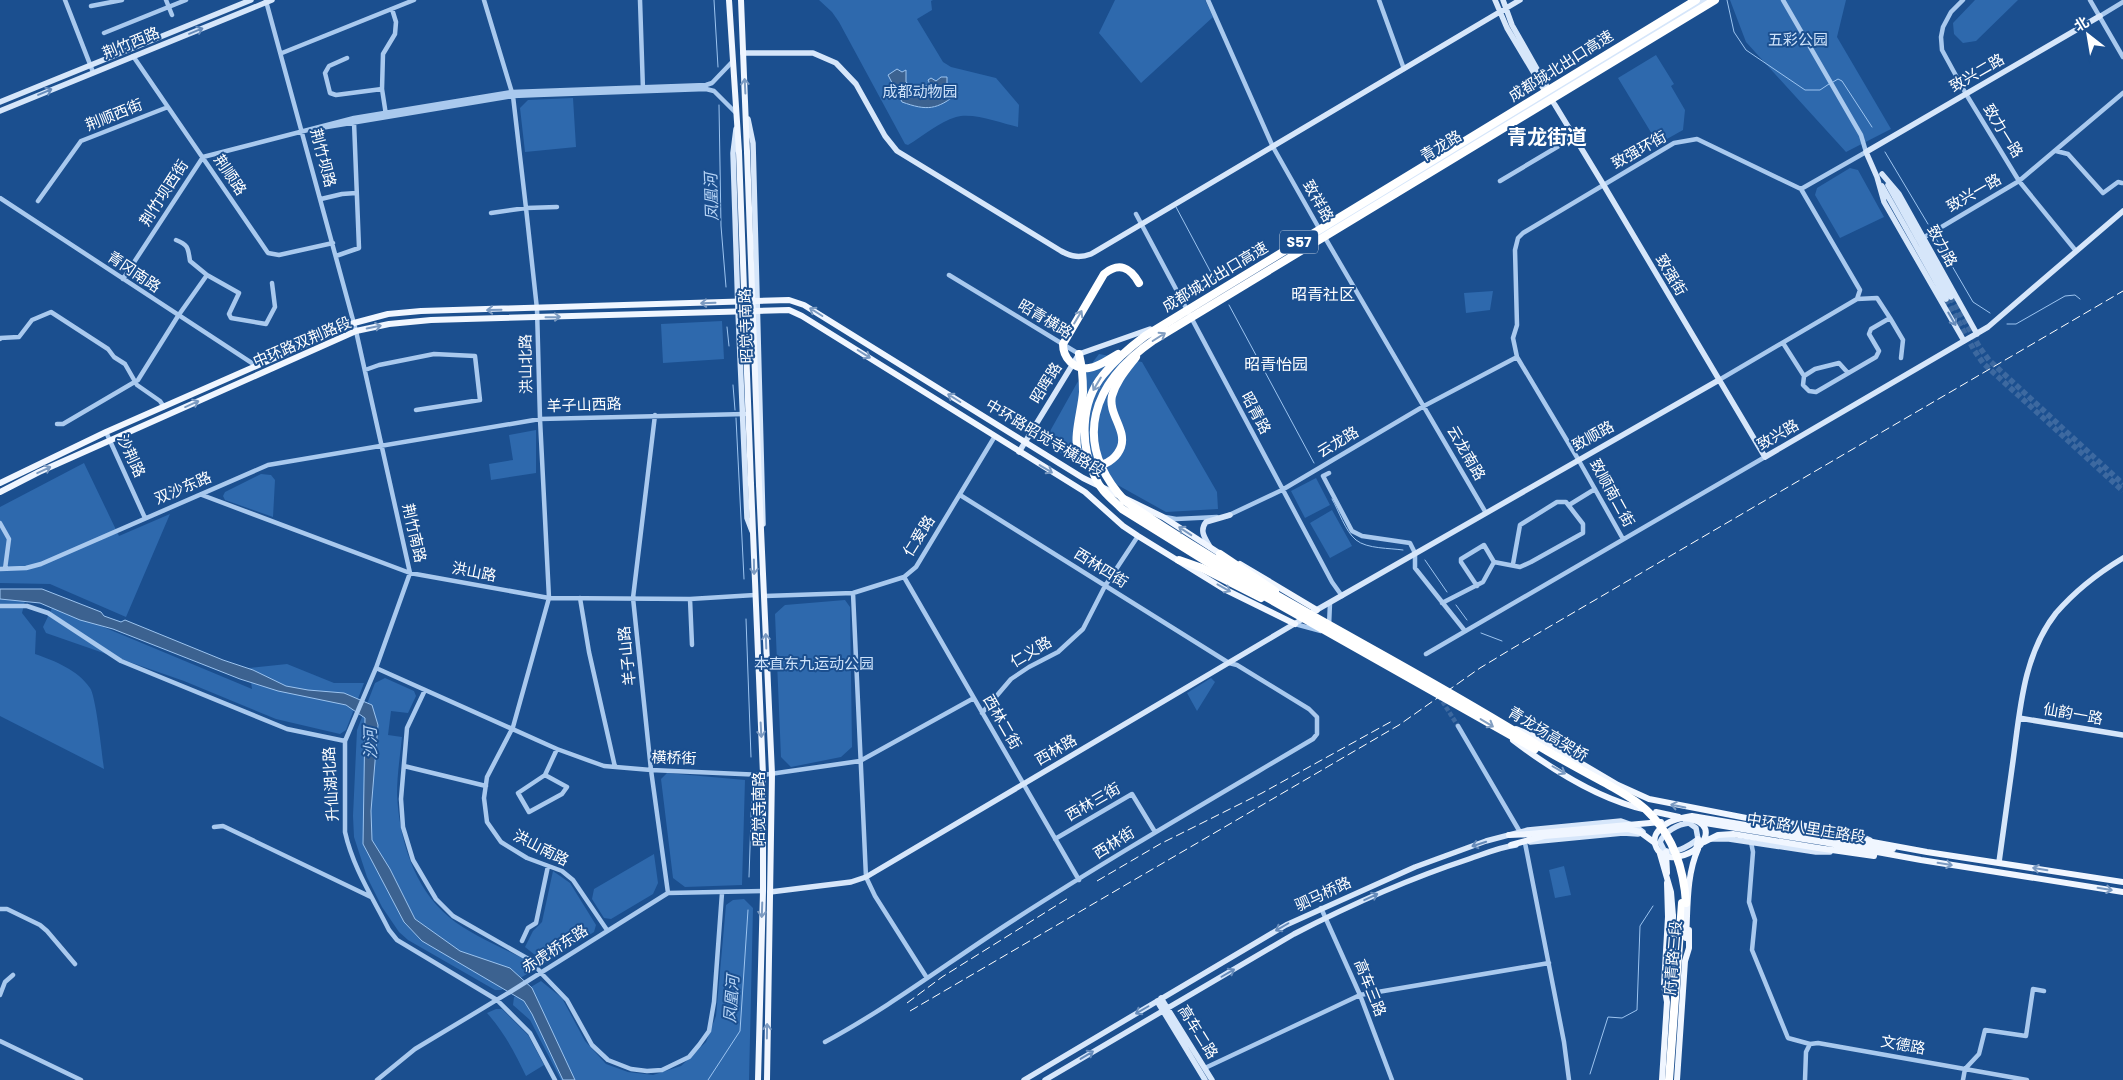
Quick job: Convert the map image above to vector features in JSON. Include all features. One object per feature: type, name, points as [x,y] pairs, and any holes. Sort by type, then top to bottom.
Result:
[{"type":"highway","name":"成都城北出口高速","points":[[1189,546],[1122,509],[1106,493],[1095,478],[1085,443],[1087,407],[1092,392],[1117,358],[1145,336],[1696,0]]},
{"type":"highway","name":"成都城北出口高速","points":[[1189,546],[1125,501],[1113,488],[1102,468],[1096,451],[1094,421],[1098,404],[1106,387],[1117,372],[1144,347],[1715,0]]},
{"type":"highway","points":[[1139,283],[1134,273],[1124,267],[1110,269],[1104,274],[1065,338],[1063,350],[1070,363],[1078,367],[1089,368],[1101,364],[1145,336]]},
{"type":"highway","points":[[1079,354],[1083,390],[1077,445],[1079,453],[1086,464],[1093,466],[1103,465],[1114,458],[1122,442],[1112,410],[1112,396],[1118,382],[1144,347]]},
{"type":"highway","name":"青龙场高架桥","points":[[1189,546],[1610,790],[1637,808],[1655,826],[1675,862],[1682,903],[1669,1080]]},
{"type":"highway","points":[[1220,554],[1297,610]]},
{"type":"highway","points":[[1178,560],[1202,568],[1237,587],[1297,610]]},
{"type":"highway","name":"青龙场高架桥","points":[[1506,729],[1536,744],[1637,802],[1663,829],[1676,853],[1683,876],[1686,903],[1673,1080]]},
{"type":"main road","name":"昭觉寺南路","points":[[730,0],[739,152],[751,484],[765,596],[772,774],[758,1080]]},
{"type":"main road","name":"昭觉寺南路","points":[[741,0],[759,485],[755,595],[766,891],[767,1080]]},
{"type":"main road","name":"中环路双荆路段","points":[[0,483],[106,432],[255,365],[354,323],[388,314],[421,311],[537,309],[757,300]]},
{"type":"main road","name":"中环路昭觉寺横路段","points":[[757,300],[789,300],[804,305],[1083,478],[1163,516],[1220,554],[1268,579],[1317,610]]},
{"type":"main road","name":"中环路双荆路段","points":[[0,492],[356,331],[390,324],[431,320],[758,310]]},
{"type":"main road","name":"中环路昭觉寺横路段","points":[[758,310],[789,310],[802,316],[1085,492],[1123,526],[1138,536],[1224,589],[1295,624]]},
{"type":"main road","name":"中环路八里庄路段","points":[[1506,729],[1538,738],[1618,786],[1648,799],[1921,860],[2123,892]]},
{"type":"main road","name":"中环路八里庄路段","points":[[1506,729],[1535,756],[1596,792],[1629,806],[1719,826],[1828,839],[1872,840],[1926,852],[2123,882]]},
{"type":"main road","points":[[1684,820],[1695,816],[1828,839],[1907,851],[1926,852]]},
{"type":"main road","points":[[1511,845],[1528,839],[1672,821],[1697,820],[1706,835],[1701,841],[1690,875],[1685,961]]},
{"type":"main road","points":[[1672,821],[1659,829],[1654,837],[1667,858],[1680,857],[1698,849]]},
{"type":"main road","points":[[1509,836],[1528,839],[1628,829],[1640,832],[1660,848],[1671,892],[1673,916],[1667,1002]]},
{"type":"main road","points":[[1701,841],[1718,835],[1733,834],[1838,851],[1921,860]]},
{"type":"main road","name":"府青路三段","points":[[1677,1080],[1685,961],[1689,948],[1690,894],[1701,841]]},
{"type":"main road","name":"府青路三段","points":[[1660,848],[1668,917],[1664,985],[1667,1002],[1662,1080]]},
{"type":"street","points":[[65,0],[92,69]]},
{"type":"street","points":[[90,6],[122,0]]},
{"type":"street","points":[[166,0],[172,14]]},
{"type":"street","points":[[104,34],[186,0]]},
{"type":"street","name":"荆竹西路","points":[[0,110],[252,0]]},
{"type":"street","points":[[282,53],[414,0]]},
{"type":"street","name":"洪山北路","points":[[484,0],[512,94],[537,309],[540,419],[549,598],[513,727]]},
{"type":"street","points":[[640,0],[643,89]]},
{"type":"street","name":"致祥路","points":[[1208,0],[1273,147],[1424,406]]},
{"type":"street","points":[[1379,0],[1404,69]]},
{"type":"street","points":[[1495,0],[1499,12],[1550,95]]},
{"type":"street","points":[[1503,0],[1512,25],[1550,95]]},
{"type":"street","points":[[743,53],[814,53],[836,63],[856,84],[893,148],[1068,255],[1076,257],[1091,254],[1143,225],[1520,0]]},
{"type":"street","name":"青龙路","points":[[1190,314],[1705,0]]},
{"type":"street","name":"致力路","points":[[1783,0],[1861,135],[1866,152],[1948,298],[1977,334]]},
{"type":"street","name":"致力一路","points":[[1963,0],[1951,12],[1943,26],[1941,37],[1942,50],[1966,94],[2019,181],[2076,251]]},
{"type":"street","points":[[2090,0],[2123,57]]},
{"type":"street","name":"荆竹西路","points":[[0,102],[133,56],[268,1]]},
{"type":"street","name":"荆竹坝路","points":[[268,1],[354,323]]},
{"type":"street","points":[[2100,16],[2123,2]]},
{"type":"street","points":[[386,115],[382,88],[383,54],[395,34],[396,22],[392,9]]},
{"type":"street","name":"致兴二路","points":[[1866,152],[2100,16]]},
{"type":"street","name":"荆顺路","points":[[133,56],[268,253],[279,255],[333,243]]},
{"type":"street","points":[[347,58],[329,66],[325,73],[330,93],[336,95],[382,88]]},
{"type":"street","points":[[643,89],[712,83],[733,61]]},
{"type":"street","points":[[303,131],[512,94],[643,89],[706,89],[714,91],[736,116]]},
{"type":"street","name":"致兴一路","points":[[1923,238],[2019,181],[2123,93]]},
{"type":"street","name":"致强街","points":[[1550,95],[1764,457]]},
{"type":"street","name":"荆顺西街","points":[[38,200],[81,141],[168,107]]},
{"type":"street","name":"昭觉寺南路","points":[[746,113],[753,143],[764,518],[758,539]]},
{"type":"street","points":[[303,131],[354,118],[386,115]]},
{"type":"street","name":"昭觉寺南路","points":[[736,116],[733,152],[737,302],[747,518],[758,539]]},
{"type":"street","points":[[336,256],[359,248],[354,122]]},
{"type":"street","name":"荆竹坝西街","points":[[123,279],[203,157],[303,131]]},
{"type":"street","points":[[1500,181],[1574,137]]},
{"type":"street","name":"致强环街","points":[[1517,357],[1513,338],[1517,325],[1515,250],[1518,238],[1528,228],[1674,143],[1697,139],[1801,189]]},
{"type":"street","points":[[2056,151],[2068,154],[2103,193],[2118,182],[2122,182]]},
{"type":"street","points":[[1866,152],[1801,189],[1860,290],[1857,299],[1877,298],[1890,318],[1903,340],[1901,358]]},
{"type":"street","name":"致力路","points":[[1879,176],[1899,194],[1923,238],[1964,341]]},
{"type":"street","points":[[321,200],[342,194],[356,193]]},
{"type":"street","name":"青冈南路","points":[[0,198],[255,365]]},
{"type":"street","points":[[491,213],[526,208],[557,207]]},
{"type":"street","name":"致兴路","points":[[1426,654],[1977,334],[1988,327],[2123,211]]},
{"type":"street","name":"昭青路","points":[[1136,214],[1282,490],[1332,582],[1342,596]]},
{"type":"street","points":[[176,240],[186,244],[190,249],[190,261],[207,275],[239,293],[229,314],[231,318],[266,324],[275,307],[272,283]]},
{"type":"street","points":[[58,424],[63,424],[135,382],[207,275]]},
{"type":"street","name":"昭青横路","points":[[949,275],[1079,354],[1135,336],[1190,314]]},
{"type":"street","name":"致顺路","points":[[1342,596],[1578,459],[1783,344],[1857,299]]},
{"type":"street","points":[[0,339],[18,337],[32,320],[51,312],[108,349],[114,357],[125,364],[137,385],[160,401],[164,407]]},
{"type":"street","points":[[1783,344],[1804,376],[1803,385],[1809,391],[1816,392],[1876,357],[1879,351],[1869,334],[1871,329],[1890,318]]},
{"type":"street","name":"荆竹南路","points":[[344,740],[376,668],[410,573],[354,323]]},
{"type":"street","points":[[364,370],[434,354],[475,356],[480,400],[416,410]]},
{"type":"street","name":"昭晖路","points":[[1018,452],[1079,354]]},
{"type":"street","name":"云龙路","points":[[1163,516],[1176,519],[1230,516],[1282,490],[1424,406],[1517,357]]},
{"type":"street","name":"致顺南二街","points":[[1517,357],[1623,539]]},
{"type":"street","points":[[1804,376],[1815,369],[1839,362],[1848,373]]},
{"type":"street","name":"云龙南路","points":[[1424,406],[1486,513]]},
{"type":"street","name":"羊子山西路","points":[[381,446],[540,419],[761,413]]},
{"type":"street","name":"羊子山路","points":[[655,415],[633,598],[651,770],[668,893]]},
{"type":"street","name":"沙荆路","points":[[106,432],[145,518]]},
{"type":"street","name":"仁爱路","points":[[765,596],[853,593],[904,577],[916,567],[995,436]]},
{"type":"street","name":"双沙东路","points":[[2,569],[26,568],[41,564],[268,465],[381,446]]},
{"type":"street","points":[[1329,472],[1323,476],[1352,531],[1362,536],[1410,543],[1416,553],[1415,568],[1465,631]]},
{"type":"street","points":[[1568,505],[1595,489]]},
{"type":"street","name":"洪山路","points":[[202,495],[410,573],[549,598],[690,599],[755,595]]},
{"type":"street","name":"西林四街","points":[[960,495],[1229,663]]},
{"type":"street","points":[[1494,562],[1514,564],[1520,567],[1583,533],[1582,524],[1568,505],[1563,501],[1557,502],[1520,525],[1514,564]]},
{"type":"street","points":[[1210,547],[1203,532],[1204,525],[1206,522],[1230,516]]},
{"type":"street","points":[[0,523],[9,539],[2,569]]},
{"type":"street","name":"仁义路","points":[[982,713],[1011,679],[1058,652],[1083,629],[1105,586],[1138,536]]},
{"type":"street","points":[[1477,586],[1461,562],[1461,559],[1484,545],[1494,562]]},
{"type":"street","points":[[1999,862],[2019,718],[2029,665],[2056,614],[2077,591],[2123,558]]},
{"type":"street","points":[[1442,603],[1483,582],[1494,562]]},
{"type":"street","name":"西林二街","points":[[904,577],[1079,880]]},
{"type":"street","points":[[853,593],[866,878],[875,896],[927,978]]},
{"type":"street","name":"西林路","points":[[766,891],[851,882],[866,878],[1342,596]]},
{"type":"street","points":[[580,598],[589,652],[615,767]]},
{"type":"street","points":[[690,599],[692,645]]},
{"type":"street","points":[[1329,634],[1330,603]]},
{"type":"street","name":"升仙湖北路","points":[[0,606],[27,606],[48,614],[121,661],[287,729],[344,740],[345,832],[353,861],[389,930],[397,940],[497,1000],[530,1033],[555,1080]]},
{"type":"street","points":[[1295,624],[1329,634],[1406,676],[1425,681],[1432,686]]},
{"type":"street","name":"西林街","points":[[825,1042],[927,978],[1006,925],[1155,832],[1312,739],[1317,734],[1316,718],[1309,709],[1237,665],[1229,663]]},
{"type":"street","name":"横桥街","points":[[376,668],[558,748],[604,766],[651,770],[763,775],[860,761],[974,698]]},
{"type":"street","points":[[425,690],[407,728],[401,799],[403,828],[413,860],[436,899],[452,916],[532,961],[567,1000],[592,1046],[608,1060],[620,1066],[647,1071],[662,1070],[689,1057],[709,1032],[714,1002],[722,893]]},
{"type":"street","name":"仙韵一路","points":[[2019,718],[2123,735]]},
{"type":"street","points":[[1458,726],[1520,832]]},
{"type":"street","name":"洪山南路","points":[[513,727],[487,777],[484,798],[487,822],[501,842],[527,858],[562,870],[573,880],[608,930]]},
{"type":"street","points":[[545,775],[567,787],[562,794],[530,812],[518,792],[545,775],[558,748]]},
{"type":"street","points":[[404,766],[486,786]]},
{"type":"street","name":"西林三街","points":[[1055,839],[1132,794],[1155,832]]},
{"type":"street","points":[[1838,851],[1816,852],[1729,839],[1701,841],[1677,850],[1660,848],[1666,833],[1684,820],[1722,812],[1858,834],[1872,840]]},
{"type":"street","name":"驷马桥路","points":[[1024,1080],[1286,925],[1444,855],[1520,832],[1565,825],[1621,821],[1635,826],[1660,848]]},
{"type":"street","points":[[214,827],[222,826],[372,897]]},
{"type":"street","points":[[1528,839],[1569,1080]]},
{"type":"street","name":"文德路","points":[[1751,842],[1753,852],[1749,902],[1755,920],[1752,950],[1788,1038],[1810,1044],[1818,1042],[2027,1080]]},
{"type":"street","name":"驷马桥路","points":[[1046,1080],[1326,917],[1447,866],[1511,845]]},
{"type":"street","points":[[522,941],[528,928],[536,923],[548,866]]},
{"type":"street","points":[[668,893],[766,891]]},
{"type":"street","name":"赤虎桥东路","points":[[377,1080],[394,1064],[415,1049],[527,982],[668,893]]},
{"type":"street","points":[[0,908],[7,909],[40,925],[75,964]]},
{"type":"street","name":"高车三路","points":[[1321,908],[1360,995],[1392,1080]]},
{"type":"street","points":[[1205,1068],[1360,995],[1549,963]]},
{"type":"street","points":[[0,995],[5,982],[12,974]]},
{"type":"street","points":[[1963,1080],[1965,1069],[1979,1054],[1985,1030],[2026,1036],[2032,989],[2044,991]]},
{"type":"street","name":"高车二路","points":[[1159,999],[1212,1080]]},
{"type":"street","name":"高车二路","points":[[1166,1009],[1205,1080]]},
{"type":"street","points":[[0,1041],[81,1080]]},
{"type":"street","points":[[1805,1080],[1806,1052],[1810,1044]]},
{"type":"green space","name":"成都动物园","points":[[819,0],[933,0],[931,1],[932,10],[917,19],[943,62],[951,67],[996,78],[1019,105],[1018,127],[979,117],[956,117],[943,122],[908,145],[905,144],[839,22],[832,12]]},
{"type":"green space","points":[[1115,0],[1205,0],[1213,17],[1141,83],[1099,33]]},
{"type":"green space","name":"五彩公园","points":[[1730,0],[1846,0],[1837,37],[1891,129],[1846,152],[1746,42]]},
{"type":"green space","points":[[1975,0],[2018,0],[1976,41],[1963,43],[1954,34],[1953,23]]},
{"type":"green space","points":[[1656,55],[1674,84],[1671,86],[1685,110],[1683,130],[1658,144],[1618,78]]},
{"type":"green space","points":[[573,98],[576,147],[525,152],[520,108],[528,100]]},
{"type":"green space","points":[[1850,168],[1858,170],[1884,217],[1840,238],[1815,195],[1817,188]]},
{"type":"green space","points":[[1493,291],[1490,310],[1466,313],[1464,293]]},
{"type":"green space","points":[[722,321],[724,359],[663,363],[661,324]]},
{"type":"green space","points":[[1099,354],[1142,362],[1217,492],[1218,509],[1166,512],[1053,449],[1049,433],[1077,383]]},
{"type":"green space","points":[[536,430],[536,473],[491,480],[489,464],[513,460],[509,435]]},
{"type":"green space","points":[[84,463],[119,536],[170,514],[126,617],[50,584],[0,583],[0,507]]},
{"type":"green space","points":[[261,474],[271,475],[275,480],[273,517],[225,500],[223,496],[225,492]]},
{"type":"green space","points":[[1316,478],[1330,505],[1305,518],[1291,491]]},
{"type":"green space","points":[[1332,510],[1352,546],[1330,558],[1310,523]]},
{"type":"green space","points":[[0,599],[25,601],[22,613],[36,631],[35,654],[73,671],[90,688],[97,713],[104,769],[0,716]]},
{"type":"green space","name":"本直东九运动公园","points":[[845,600],[850,607],[852,747],[841,757],[791,767],[781,757],[775,614],[785,605]]},
{"type":"green space","points":[[53,606],[252,689],[249,668],[287,664],[334,683],[364,683],[346,730],[340,734],[276,719],[184,681],[46,633],[43,627]]},
{"type":"green space","points":[[385,678],[414,691],[416,696],[408,713],[391,711],[388,735],[402,737],[398,773],[398,811],[405,845],[411,862],[426,892],[449,917],[466,929],[522,958],[531,965],[530,972],[501,990],[495,990],[408,940],[399,932],[382,907],[367,877],[354,837],[353,816],[357,730],[375,683]]},
{"type":"green space","points":[[1211,678],[1215,682],[1197,711],[1187,693]]},
{"type":"green space","points":[[667,773],[745,780],[742,885],[685,887],[673,878],[661,779]]},
{"type":"green space","points":[[654,854],[658,883],[653,894],[611,919],[604,918],[592,899],[594,889]]},
{"type":"green space","points":[[1564,866],[1571,895],[1555,898],[1549,870]]},
{"type":"green space","points":[[553,871],[570,883],[596,925],[594,932],[545,963],[525,947],[533,931],[542,922]]},
{"type":"green space","points":[[744,899],[753,908],[749,1080],[561,1080],[530,1020],[513,1005],[514,997],[541,981],[562,998],[585,1041],[606,1064],[628,1072],[653,1075],[681,1066],[706,1042],[716,1016],[726,905],[733,900]]},
{"type":"green space","points":[[496,1009],[502,1009],[528,1035],[544,1065],[526,1076],[509,1043],[487,1013]]},
{"type":"water","points":[[897,69],[902,72],[906,70],[906,82],[917,88],[930,84],[928,80],[931,78],[936,81],[941,77],[947,77],[947,91],[955,88],[958,93],[944,103],[932,107],[918,107],[902,102],[888,75]]},
{"type":"water","name":"沙河","points":[[0,589],[42,589],[101,612],[104,616],[121,622],[125,620],[223,660],[253,670],[286,686],[344,693],[372,705],[378,725],[371,811],[372,840],[390,869],[415,919],[460,951],[510,968],[532,988],[575,1080],[563,1080],[524,1001],[422,941],[404,922],[363,844],[365,718],[346,705],[278,691],[240,679],[113,629],[80,620],[40,603],[0,599]]},
{"type":"waterway","name":"凤凰河","points":[[714,0],[718,67]]},
{"type":"waterway","points":[[1727,0],[1734,32],[1746,50],[1805,90],[1820,90],[1829,84]]},
{"type":"waterway","points":[[1833,82],[1838,79],[1842,81],[1872,127]]},
{"type":"waterway","name":"凤凰河","points":[[719,105],[721,226],[726,287]]},
{"type":"waterway","points":[[1885,152],[1928,224]]},
{"type":"waterway","points":[[1176,207],[1216,282]]},
{"type":"waterway","points":[[1934,235],[1973,302],[1990,313]]},
{"type":"waterway","points":[[2007,324],[2016,324],[2065,296],[2075,295],[2080,299]]},
{"type":"waterway","points":[[1229,305],[1314,463]]},
{"type":"waterway","name":"凤凰河","points":[[727,327],[729,346]]},
{"type":"waterway","name":"凤凰河","points":[[733,385],[735,410]]},
{"type":"waterway","name":"凤凰河","points":[[736,418],[744,579]]},
{"type":"waterway","points":[[1332,499],[1345,526],[1356,540],[1372,547],[1403,550]]},
{"type":"waterway","points":[[1425,560],[1447,592]]},
{"type":"waterway","points":[[1456,605],[1467,620]]},
{"type":"waterway","name":"凤凰河","points":[[746,619],[751,757]]},
{"type":"waterway","points":[[1481,633],[1502,641]]},
{"type":"waterway","name":"凤凰河","points":[[749,877],[752,789]]},
{"type":"waterway","points":[[1590,1074],[1608,1017],[1622,1018],[1637,1010],[1640,926],[1653,906]]},
{"type":"waterway","name":"凤凰河","points":[[708,1080],[740,1031],[748,910]]},
{"type":"tunnel","points":[[1951,297],[1980,348],[1989,360],[2123,484]]},
{"type":"tunnel","points":[[1946,299],[1983,363],[2123,491]]},
{"type":"tunnel","points":[[1439,696],[1458,726]]},
{"type":"railway","points":[[910,1011],[1399,725],[1480,668],[1513,648],[2123,291]]},
{"type":"railway","points":[[1097,881],[1160,844],[1262,793],[1394,720]]},
{"type":"railway","points":[[907,1003],[942,977],[1070,897]]},
{"type":"district","name":"青龙街道","points":[[1547,137]]},
{"type":"district","name":"昭青社区","points":[[1323,294]]},
{"type":"district","name":"昭青怡园","points":[[1276,364]]}]
